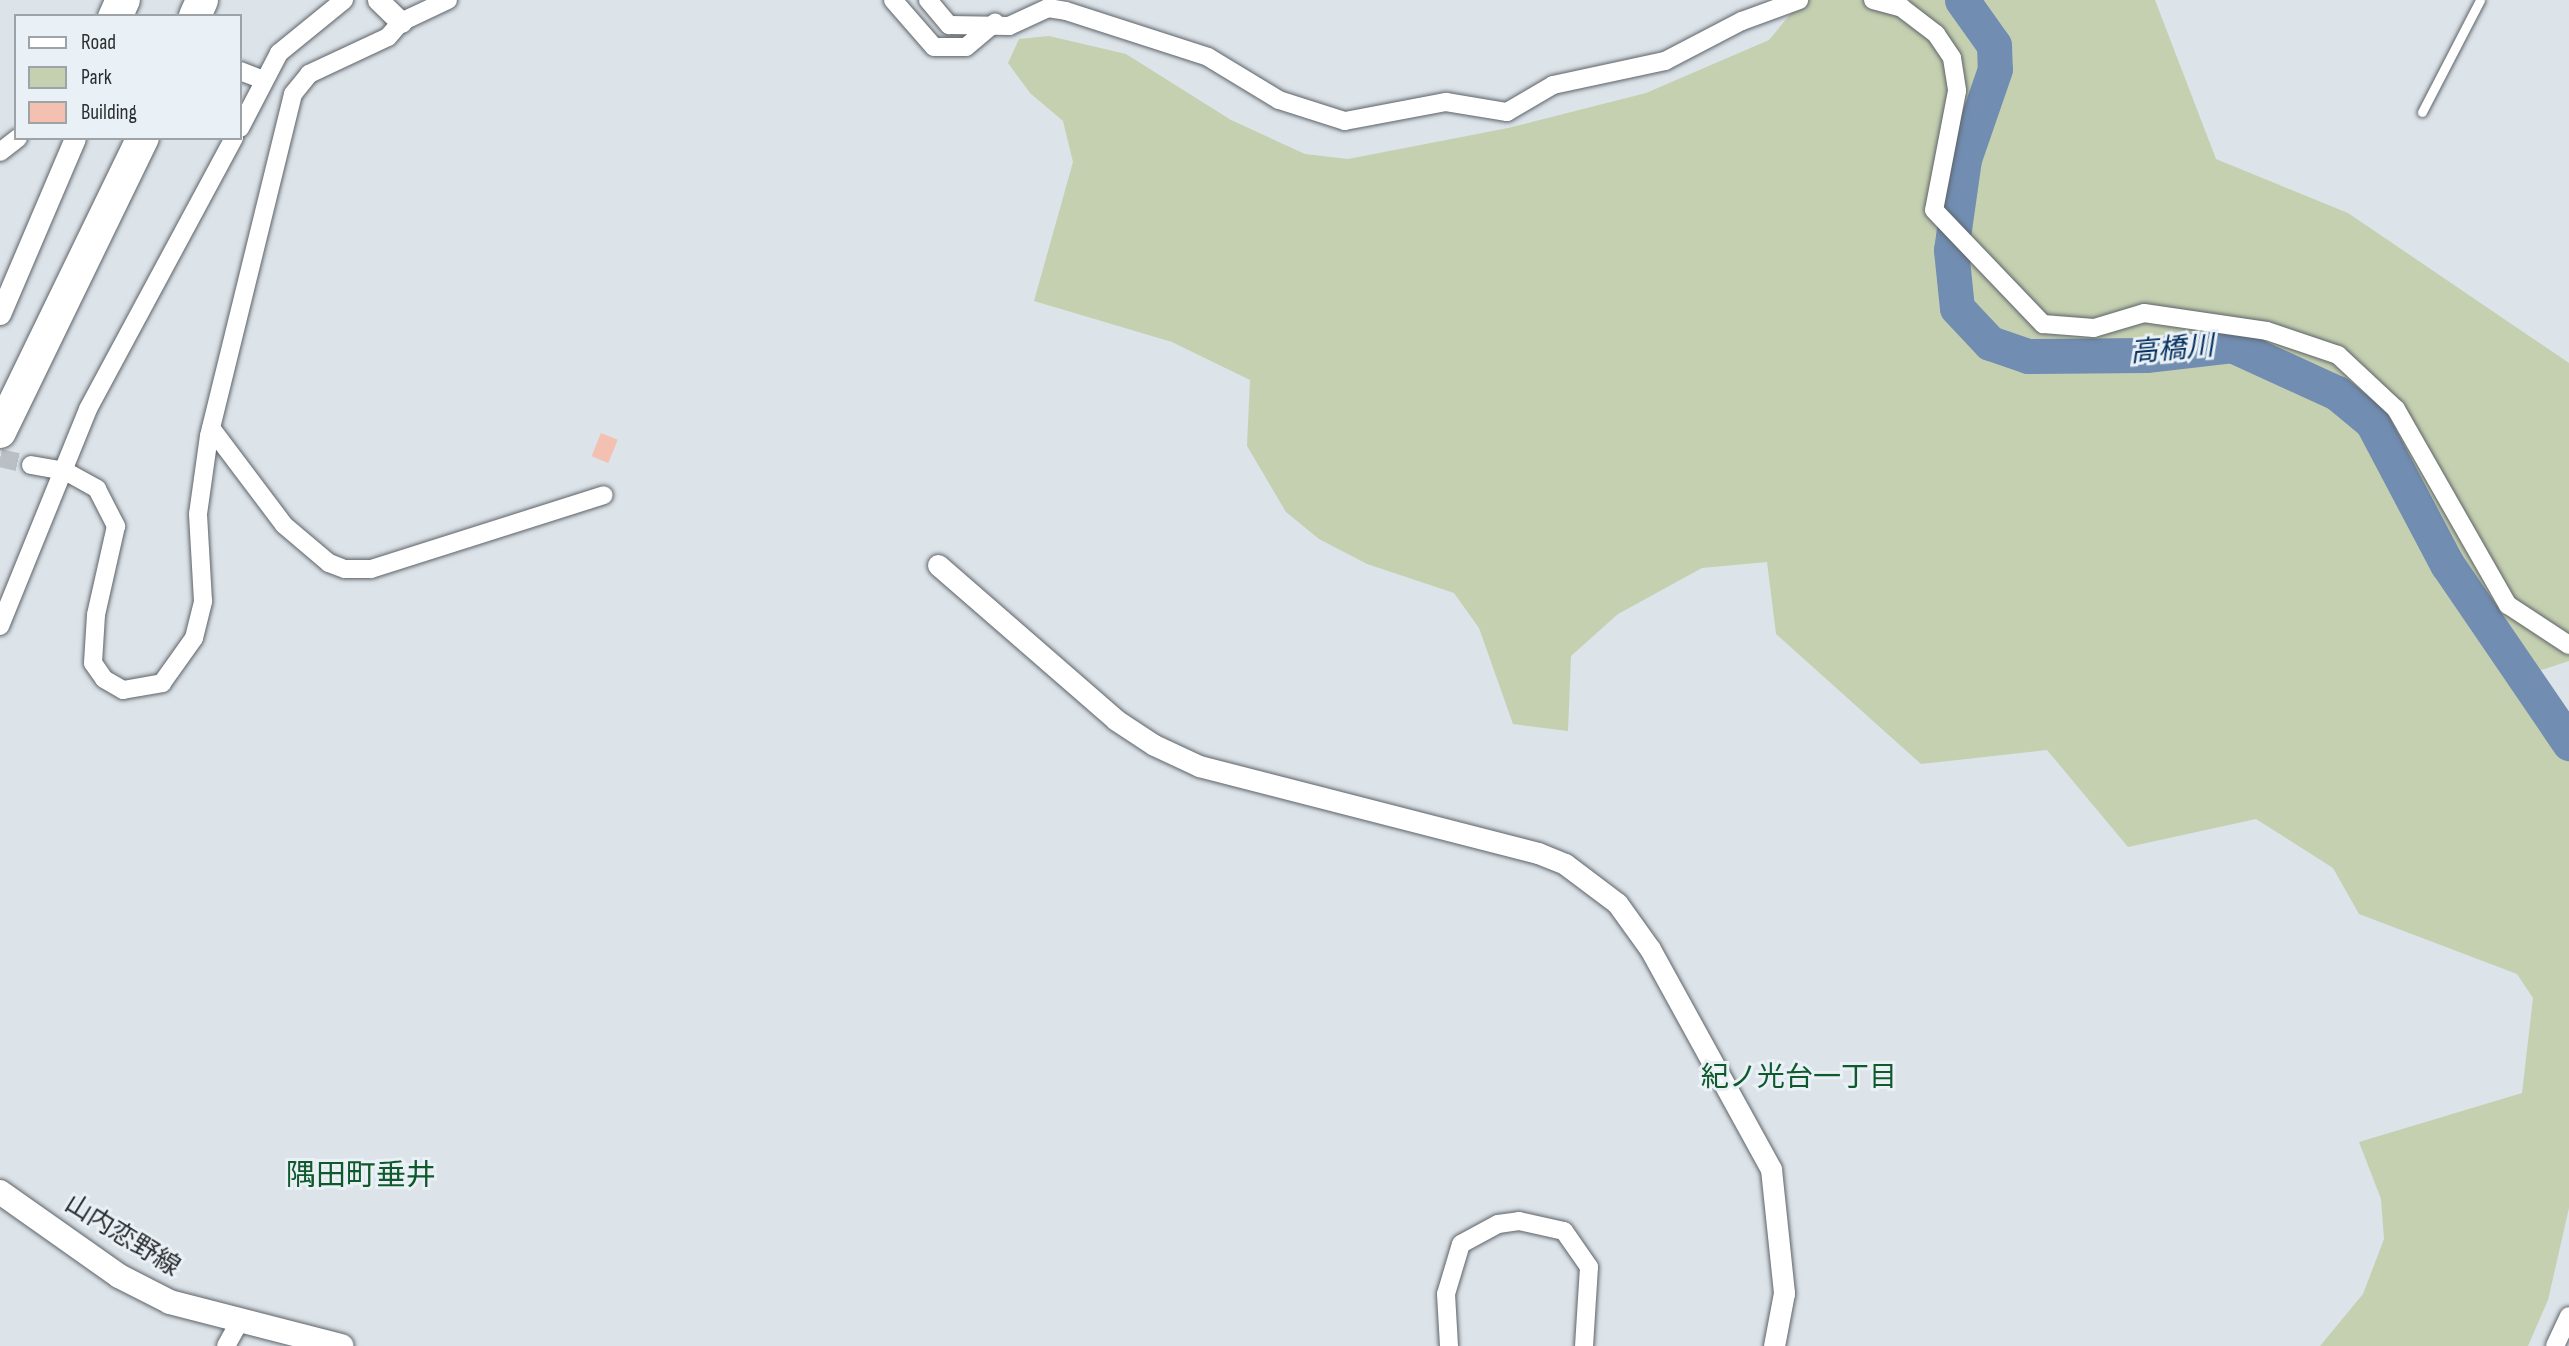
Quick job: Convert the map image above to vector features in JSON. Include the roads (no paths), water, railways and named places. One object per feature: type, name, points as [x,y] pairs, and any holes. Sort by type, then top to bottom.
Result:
[{"type":"highway","points":[[0,432],[142,140]]},
{"type":"main road","name":"山内恋野線","points":[[0,1192],[119,1276],[170,1302],[239,1323],[341,1346]]},
{"type":"street","points":[[242,123],[261,79],[279,53],[344,0]]},
{"type":"street","points":[[378,0],[401,22]]},
{"type":"street","points":[[31,465],[62,471],[97,489],[116,526],[96,615],[93,663],[104,679],[123,690],[147,690],[177,668],[194,638],[203,601],[198,514],[211,428],[293,94],[309,74],[388,37],[401,22],[448,0]]},
{"type":"street","points":[[893,0],[934,47],[966,47],[995,23]]},
{"type":"street","points":[[928,0],[949,25],[995,23],[1009,26],[1048,8],[1066,10],[1208,57],[1279,100],[1345,121],[1446,102],[1507,111],[1553,85],[1665,61],[1742,21],[1799,0]]},
{"type":"street","points":[[1873,0],[1902,9],[1936,34],[1952,58],[1956,91],[1934,210],[2043,324],[2094,328],[2144,313],[2267,331],[2338,355],[2396,409],[2508,605],[2569,645]]},
{"type":"street","points":[[242,72],[261,79]]},
{"type":"street","points":[[0,152],[15,140]]},
{"type":"street","points":[[0,314],[74,140]]},
{"type":"street","points":[[0,626],[88,408],[233,140]]},
{"type":"street","points":[[211,428],[284,525],[329,563],[345,569],[371,569],[604,495]]},
{"type":"street","points":[[938,565],[1116,720],[1154,745],[1199,766],[1538,853],[1565,864],[1617,903],[1650,949],[1770,1169],[1784,1293],[1774,1346]]},
{"type":"street","points":[[1448,1346],[1446,1294],[1461,1244],[1498,1224],[1519,1221],[1564,1231],[1589,1267],[1584,1346]]},
{"type":"street","points":[[2555,1346],[2569,1316]]},
{"type":"street","points":[[226,1346],[239,1323]]},
{"type":"lane","points":[[2422,112],[2480,0]]},
{"type":"waterway","name":"高橋川","points":[[1962,0],[1994,45],[1995,69],[1964,159],[1951,250],[1957,308],[1990,343],[2028,356],[2146,355],[2232,345],[2337,393],[2372,422],[2447,564],[2569,743]]},
{"type":"tunnel","points":[[0,458],[31,465]]},
{"type":"district","name":"紀ノ光台一丁目","points":[[1799,1078]]},
{"type":"district","name":"隅田町垂井","points":[[361,1176]]}]
